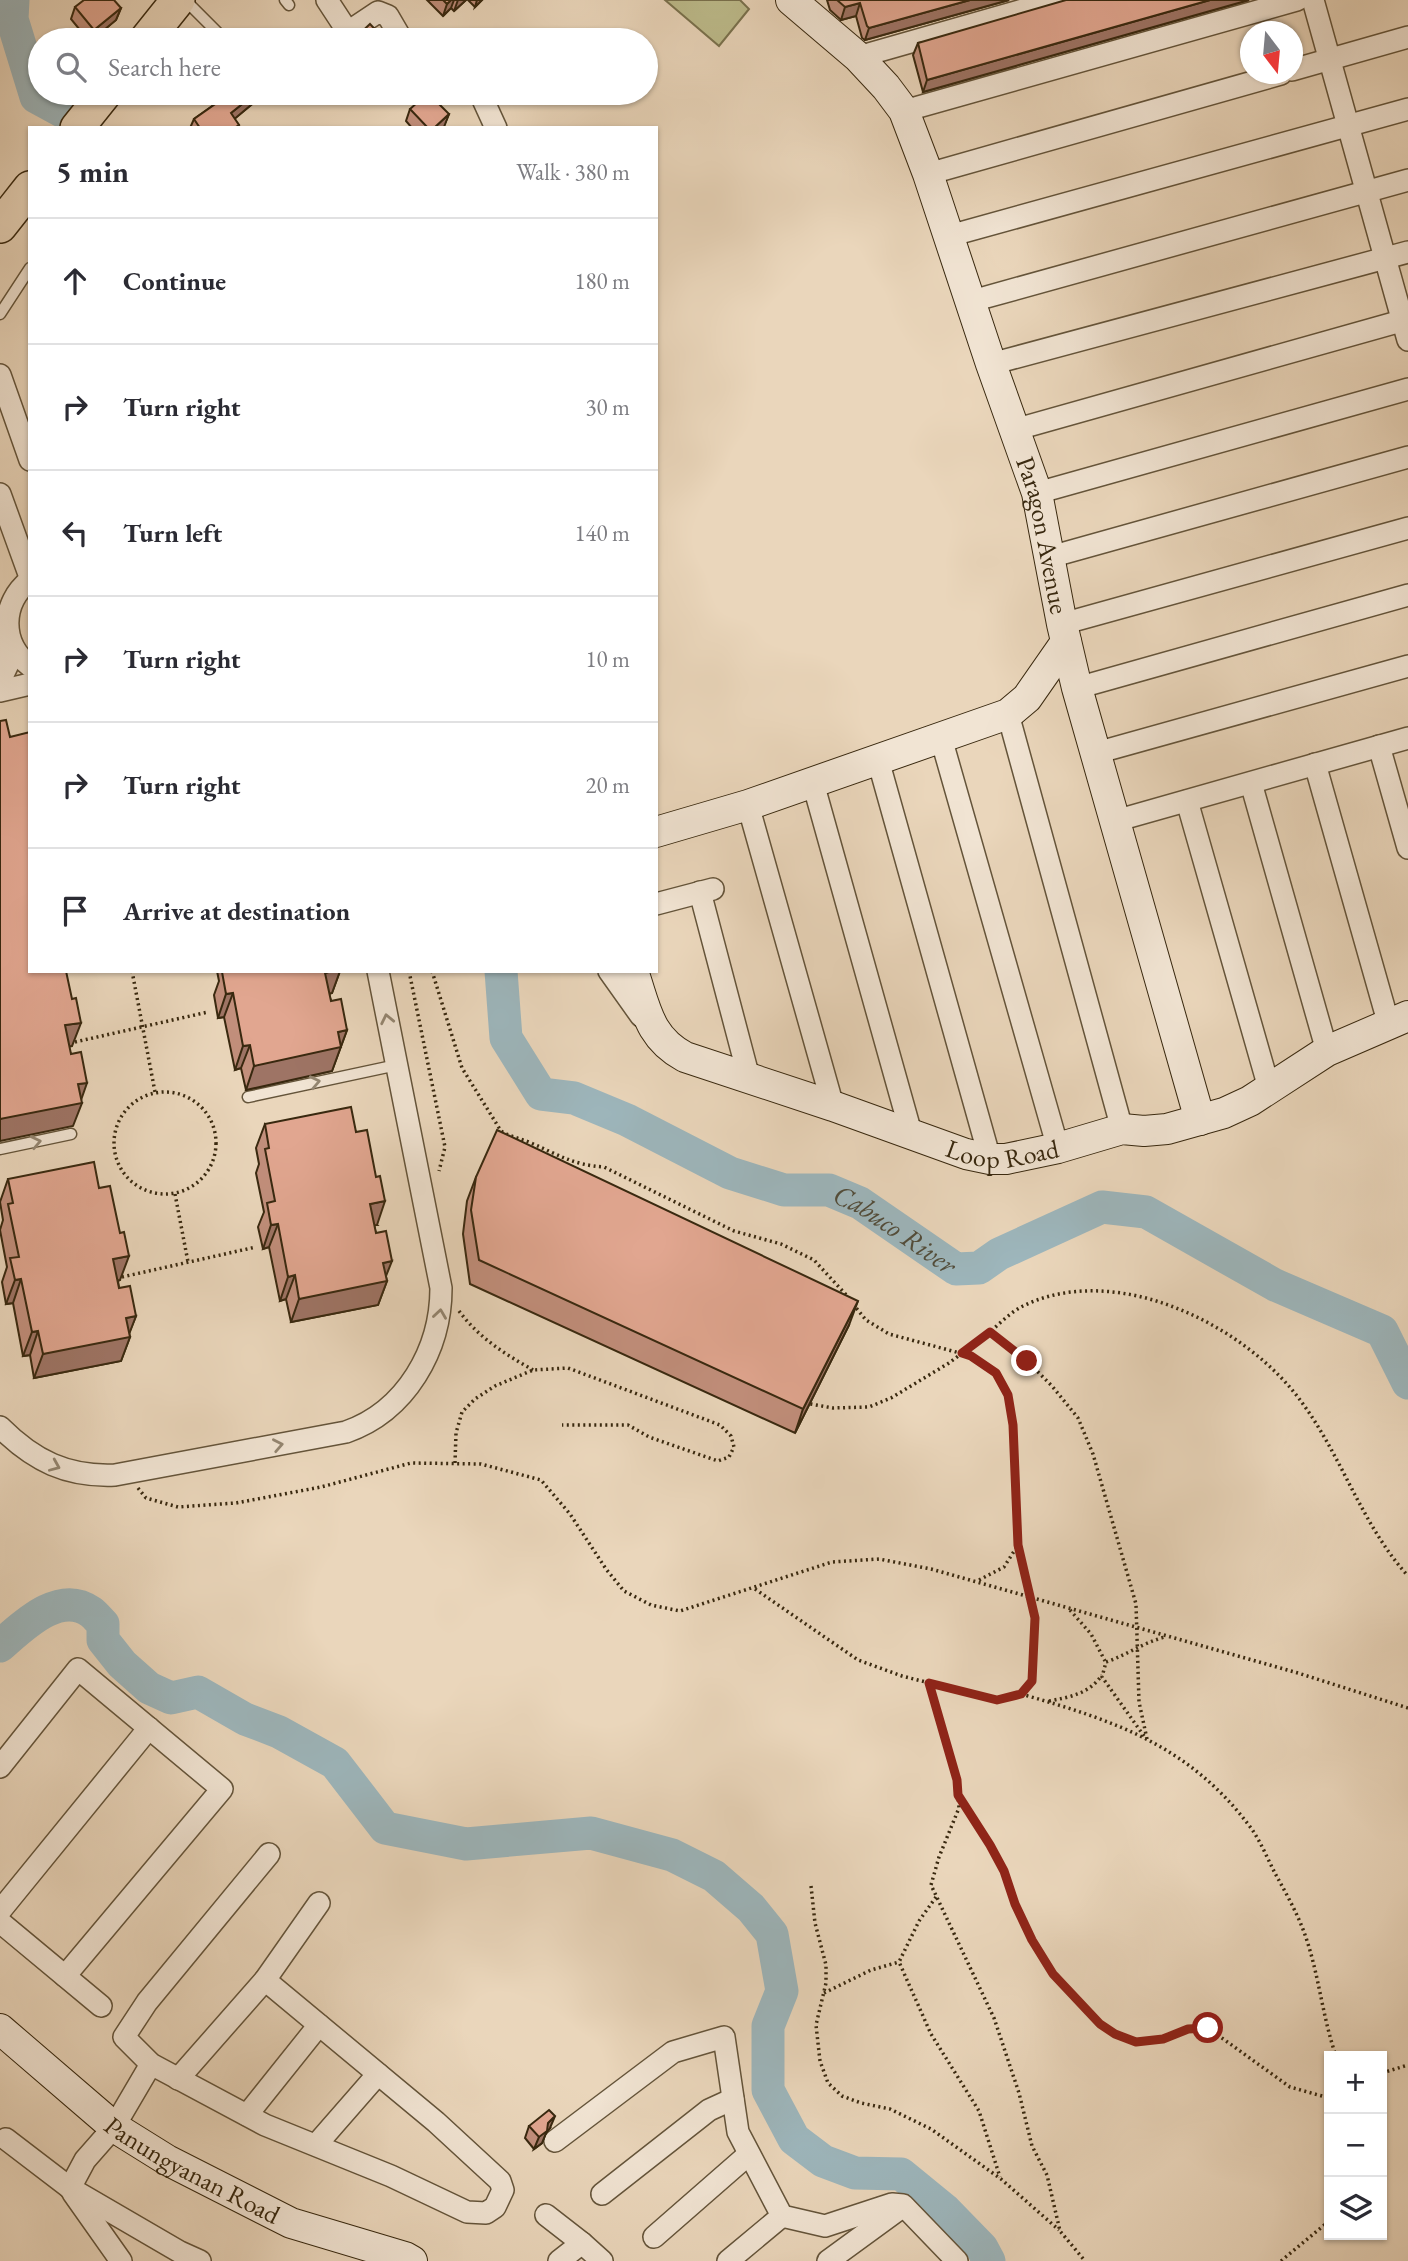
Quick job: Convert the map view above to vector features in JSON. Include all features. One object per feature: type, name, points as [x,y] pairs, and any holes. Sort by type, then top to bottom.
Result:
[{"type":"main road","points":[[157,28],[178,0]]},
{"type":"main road","points":[[79,126],[95,105]]},
{"type":"main road","points":[[0,226],[28,196]]},
{"type":"street","points":[[327,0],[345,28]]},
{"type":"street","points":[[858,57],[1058,0]]},
{"type":"street","points":[[904,111],[1297,0]]},
{"type":"street","points":[[1014,430],[1406,326],[1313,0]]},
{"type":"street","name":"Paragon Avenue","points":[[800,1],[858,57],[904,111],[928,174],[1037,493],[1077,688],[1200,1120]]},
{"type":"street","points":[[354,28],[378,12],[388,16],[395,28]]},
{"type":"street","points":[[1303,67],[1408,37]]},
{"type":"street","points":[[928,174],[1246,84]]},
{"type":"street","points":[[485,105],[495,126]]},
{"type":"street","points":[[949,236],[1408,108]]},
{"type":"street","points":[[972,301],[1408,180]]},
{"type":"street","points":[[991,364],[1408,252]]},
{"type":"street","points":[[0,375],[28,454]]},
{"type":"street","points":[[1037,493],[1408,388]]},
{"type":"street","points":[[1050,557],[1408,457]]},
{"type":"street","points":[[0,494],[28,572]]},
{"type":"street","points":[[658,831],[748,805],[1009,714],[1027,698],[1064,633],[1408,528]]},
{"type":"street","points":[[0,681],[9,662],[10,640],[7,623],[10,606],[28,580]]},
{"type":"street","points":[[1077,688],[1408,596]]},
{"type":"street","points":[[10,640],[19,656],[28,664]]},
{"type":"street","points":[[1096,754],[1408,666]]},
{"type":"street","points":[[0,691],[28,684]]},
{"type":"street","points":[[1009,714],[1122,1129]]},
{"type":"street","points":[[941,738],[1058,1149]]},
{"type":"street","points":[[1115,821],[1408,738]]},
{"type":"street","points":[[1379,746],[1408,849]]},
{"type":"street","points":[[878,760],[990,1159]]},
{"type":"street","points":[[1315,764],[1398,1021]]},
{"type":"street","points":[[813,783],[911,1133]]},
{"type":"street","points":[[1251,783],[1327,1051]]},
{"type":"street","points":[[1187,801],[1269,1088]]},
{"type":"street","points":[[748,805],[833,1106]]},
{"type":"street","points":[[658,903],[706,890],[749,1078]]},
{"type":"street","points":[[0,1427],[29,1452],[62,1469],[94,1476],[126,1473],[335,1435],[368,1423],[396,1401],[426,1359],[439,1321],[441,1288],[378,973]]},
{"type":"street","points":[[610,973],[660,1039]]},
{"type":"street","points":[[634,973],[660,1039]]},
{"type":"street","name":"Loop Road","points":[[660,1039],[685,1057],[966,1154],[990,1159],[1058,1149],[1122,1129],[1155,1131],[1200,1120],[1238,1107],[1327,1051],[1398,1021]]},
{"type":"street","points":[[0,1767],[78,1670],[222,1789],[65,1976]]},
{"type":"street","points":[[0,1911],[149,1728]]},
{"type":"street","points":[[265,1980],[436,2122],[500,2181],[503,2190],[495,2207],[486,2213],[467,2212],[391,2176],[265,2125],[151,2064],[124,2037],[147,2002],[269,1854]]},
{"type":"street","points":[[178,2079],[265,1980],[318,1903]]},
{"type":"street","points":[[0,1922],[102,2006]]},
{"type":"street","points":[[247,2115],[319,2025]]},
{"type":"street","points":[[555,2141],[673,2052],[724,2037],[738,2132],[782,2216],[825,2226],[892,2204],[903,2205],[949,2258]]},
{"type":"street","name":"Panungyanan Road","points":[[3,2039],[114,2127],[167,2160],[291,2223],[412,2261]]},
{"type":"street","points":[[70,2188],[85,2160],[114,2127],[151,2064]]},
{"type":"street","points":[[316,2145],[378,2074]]},
{"type":"street","points":[[602,2194],[709,2110],[733,2099]]},
{"type":"street","points":[[6,2139],[70,2188],[200,2261]]},
{"type":"street","points":[[654,2237],[749,2154]]},
{"type":"street","points":[[70,2188],[121,2261]]},
{"type":"street","points":[[828,2261],[903,2205]]},
{"type":"street","points":[[546,2215],[603,2261]]},
{"type":"street","points":[[728,2261],[782,2216]]},
{"type":"street","points":[[559,2261],[582,2243]]},
{"type":"lane","points":[[185,0],[213,28]]},
{"type":"lane","points":[[0,314],[28,271]]},
{"type":"lane","points":[[248,1097],[397,1065]]},
{"type":"lane","points":[[0,1149],[71,1134]]},
{"type":"path","points":[[132,973],[155,1092]]},
{"type":"path","points":[[409,973],[445,1147],[428,1217]]},
{"type":"path","points":[[433,973],[463,1068],[500,1130],[572,1162],[604,1167],[734,1231],[780,1244],[814,1260],[866,1320],[889,1334],[971,1356],[996,1373],[1008,1395],[1013,1425],[1018,1545],[1035,1618],[1032,1681],[1021,1694]]},
{"type":"path","points":[[75,1042],[208,1012]]},
{"type":"path","points":[[155,1092],[173,1092],[190,1098],[204,1109],[213,1124],[217,1142],[214,1159],[206,1175],[192,1187],[175,1194],[160,1195],[144,1191],[130,1182],[120,1169],[114,1154],[113,1138],[118,1122],[127,1108],[140,1098],[155,1092]]},
{"type":"path","points":[[175,1194],[188,1262]]},
{"type":"path","points":[[122,1277],[256,1247]]},
{"type":"path","points":[[441,1288],[472,1329],[503,1353],[533,1370]]},
{"type":"path","points":[[797,1402],[833,1408],[869,1407],[891,1398],[962,1353],[1014,1312],[1035,1302],[1073,1292],[1109,1290],[1143,1298],[1212,1325],[1240,1342],[1285,1381],[1321,1433],[1374,1532],[1408,1576]]},
{"type":"path","points":[[990,1332],[1052,1386],[1078,1418],[1093,1454],[1136,1604],[1139,1702],[1147,1739]]},
{"type":"path","points":[[455,1463],[456,1433],[462,1412],[475,1399],[495,1386],[533,1370],[568,1368],[720,1425],[731,1436],[734,1447],[729,1457],[718,1461],[649,1437],[628,1425],[562,1425]]},
{"type":"path","points":[[126,1473],[146,1498],[178,1507],[236,1503],[285,1494],[411,1463],[481,1464],[541,1480],[570,1514],[606,1569],[624,1591],[650,1605],[680,1611],[832,1562],[879,1559],[975,1581],[1298,1673],[1408,1708]]},
{"type":"path","points":[[975,1581],[1004,1567],[1018,1545]]},
{"type":"path","points":[[754,1588],[859,1660],[902,1676],[997,1700],[1021,1694],[1047,1701],[1129,1729],[1182,1758],[1223,1794],[1253,1830],[1304,1930],[1317,1973],[1326,2029],[1334,2051]]},
{"type":"path","points":[[1047,1701],[1081,1694],[1091,1688],[1102,1677],[1106,1662],[1091,1634],[1069,1608]]},
{"type":"path","points":[[1106,1662],[1121,1657],[1138,1646],[1167,1636]]},
{"type":"path","points":[[1102,1677],[1147,1739]]},
{"type":"path","points":[[929,1683],[957,1780],[959,1808],[931,1885],[995,2018],[1020,2093],[1032,2146],[1046,2175],[1060,2231]]},
{"type":"path","points":[[958,1795],[995,1853],[1032,1940],[1053,1974],[1100,2024],[1115,2034],[1136,2042],[1163,2039],[1188,2029],[1208,2028],[1290,2087],[1324,2097]]},
{"type":"path","points":[[811,1886],[815,1923],[826,1965],[826,1983],[816,2025],[820,2061],[828,2083],[842,2096],[890,2109],[931,2129],[1001,2179],[1060,2231],[1085,2261]]},
{"type":"path","points":[[823,1993],[871,1970],[899,1962],[919,1921],[936,1896]]},
{"type":"path","points":[[899,1962],[930,2034],[979,2112],[1001,2179]]},
{"type":"path","points":[[1387,2072],[1408,2066]]},
{"type":"path","points":[[1281,2261],[1324,2225]]},
{"type":"shaded area","points":[[665,0],[740,0],[749,9],[719,46]]},
{"type":"building","points":[[84,0],[114,0],[121,8],[96,28],[92,28],[75,7]]},
{"type":"building","points":[[837,0],[970,0],[869,28],[860,3],[845,7]]},
{"type":"building","points":[[1066,0],[1210,0],[927,80],[918,43]]},
{"type":"building","points":[[214,105],[241,105],[231,113],[237,126],[199,126],[194,119]]},
{"type":"building","points":[[414,105],[440,105],[449,114],[436,126],[426,126],[410,109]]},
{"type":"building","points":[[6,720],[10,737],[28,732],[28,973],[66,973],[72,999],[76,998],[81,1023],[65,1025],[71,1054],[81,1052],[87,1083],[78,1084],[82,1103],[0,1119],[0,721]]},
{"type":"building","points":[[222,973],[325,973],[331,1001],[341,999],[347,1030],[338,1032],[341,1047],[254,1066],[250,1045],[243,1046],[233,993],[226,994]]},
{"type":"building","points":[[351,1107],[356,1132],[367,1130],[376,1177],[380,1176],[385,1201],[370,1204],[376,1233],[386,1231],[392,1261],[383,1263],[387,1281],[299,1299],[295,1275],[288,1277],[278,1224],[271,1225],[267,1203],[275,1201],[265,1149],[269,1148],[265,1124]]},
{"type":"building","points":[[497,1130],[858,1301],[803,1409],[479,1260],[471,1210],[476,1177]]},
{"type":"building","points":[[94,1162],[99,1188],[110,1186],[120,1233],[124,1232],[129,1256],[113,1259],[119,1288],[130,1286],[136,1316],[126,1318],[130,1337],[43,1354],[38,1331],[32,1332],[21,1279],[15,1280],[10,1258],[19,1257],[8,1204],[13,1203],[8,1179]]},
{"type":"building","points":[[549,2110],[555,2116],[548,2123],[547,2131],[539,2137],[529,2126]]},
{"type":"waterway","name":"Cabuco River","points":[[13,0],[12,19],[28,71]]},
{"type":"waterway","name":"Cabuco River","points":[[51,105],[85,126]]},
{"type":"waterway","name":"Cabuco River","points":[[501,973],[506,1038],[541,1094],[574,1098],[627,1120],[730,1173],[784,1190],[829,1190],[860,1203],[956,1269],[979,1268],[999,1254],[1102,1207],[1146,1212],[1275,1285],[1382,1331],[1408,1383]]},
{"type":"waterway","points":[[0,1646],[42,1613],[66,1605],[79,1606],[91,1612],[103,1624],[103,1640],[122,1664],[149,1688],[171,1698],[198,1692],[245,1719],[279,1732],[335,1763],[385,1828],[466,1844],[591,1833],[672,1855],[714,1876],[751,1908],[772,1934],[782,1991],[768,2026],[768,2090],[794,2139],[823,2161],[855,2173],[901,2174],[945,2210],[982,2248],[989,2261]]},
{"type":"route","points":[[1027,1361],[990,1332],[962,1353],[996,1373],[1008,1395],[1013,1425],[1018,1545],[1035,1618],[1032,1681],[1021,1694],[997,1700],[929,1683],[957,1780],[958,1795],[1004,1871],[1015,1904],[1032,1940],[1053,1974],[1100,2024],[1115,2034],[1136,2042],[1163,2039],[1188,2029],[1208,2028]]}]
